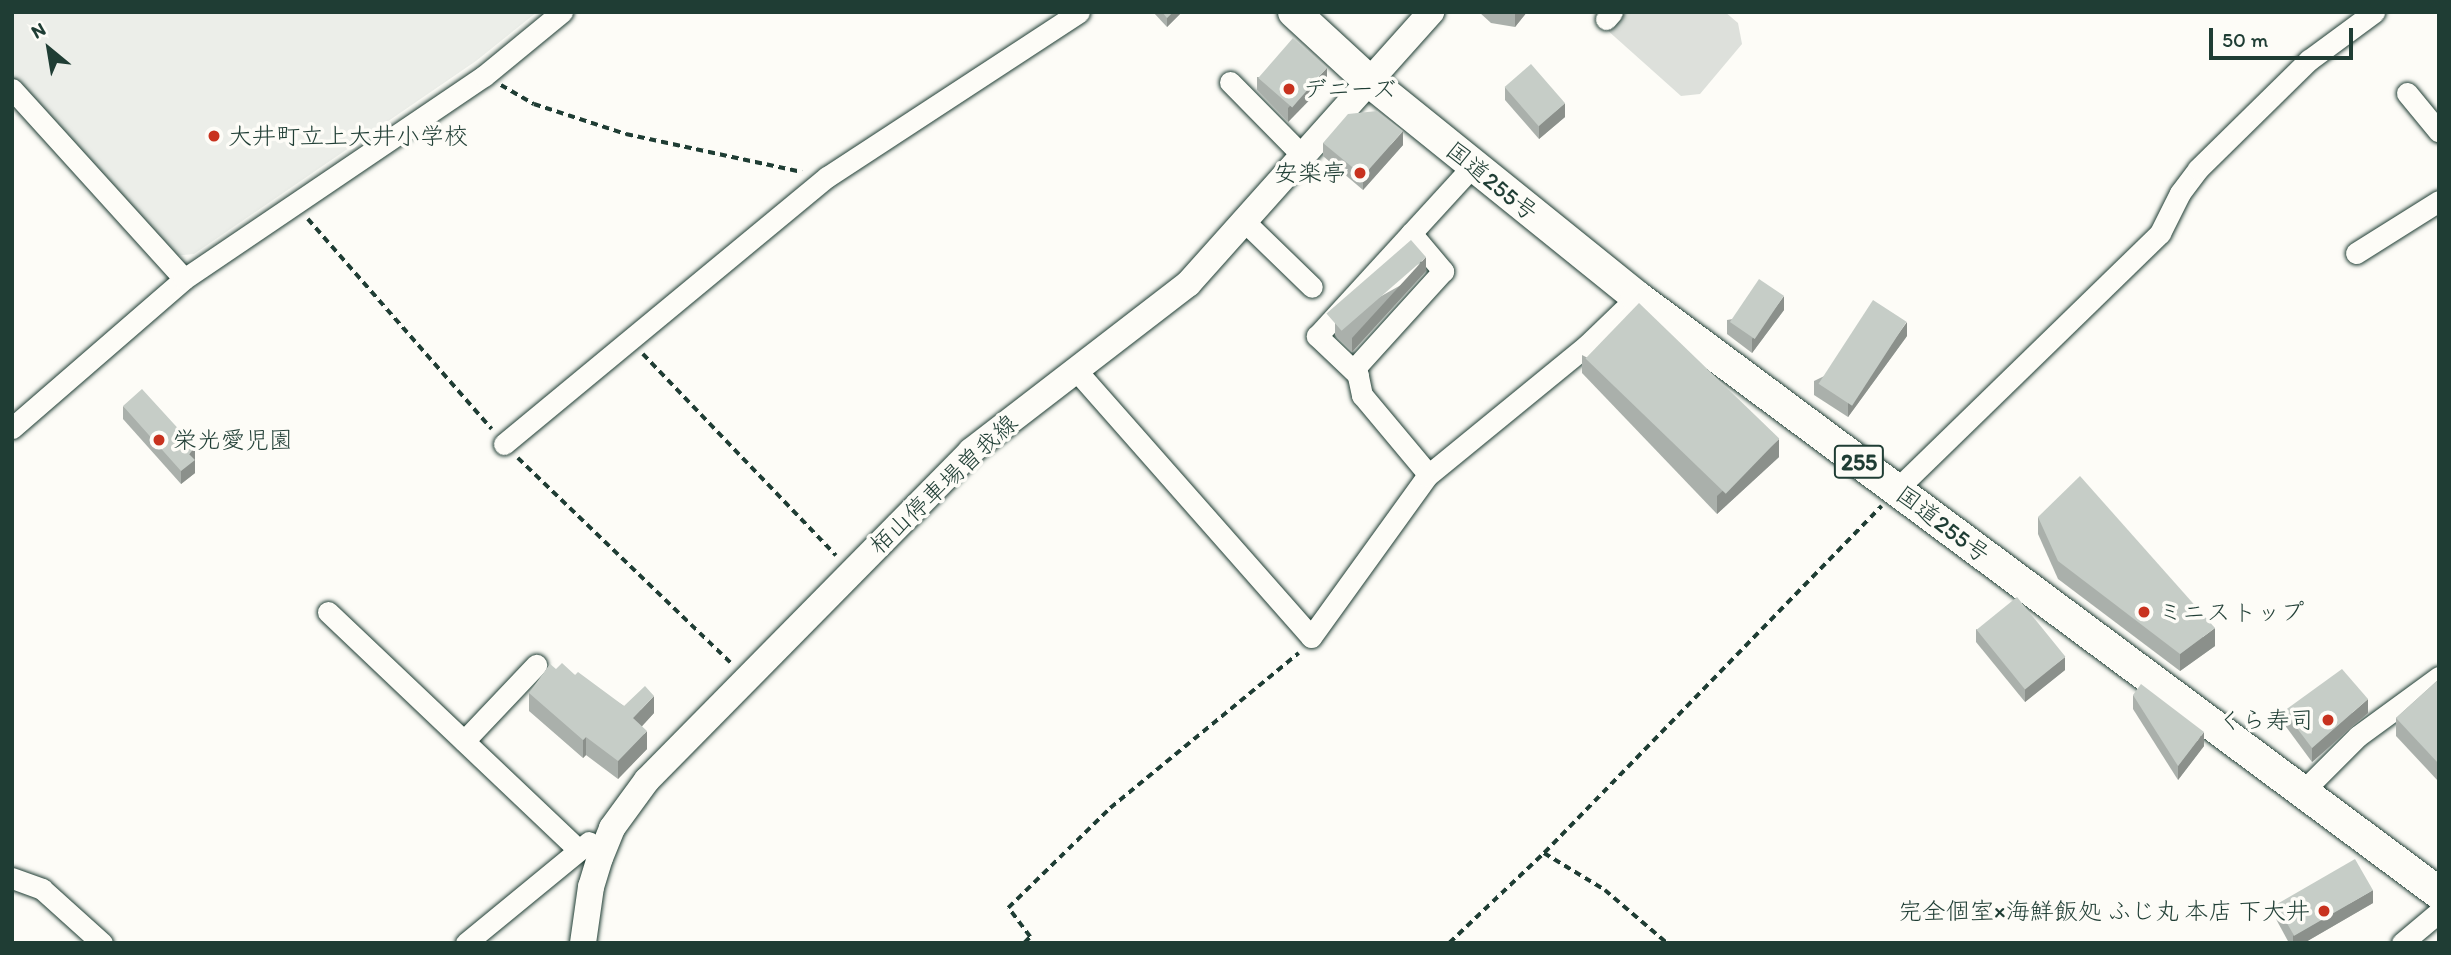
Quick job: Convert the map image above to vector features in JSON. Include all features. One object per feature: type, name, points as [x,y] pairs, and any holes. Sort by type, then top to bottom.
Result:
[{"type":"highway","name":"国道255号","points":[[1294,12],[1368,80],[1637,297],[2439,893]]},
{"type":"main road","name":"栢山停車場曽我線","points":[[583,943],[591,887],[612,828],[647,780],[971,451],[1188,284],[1431,12]]},
{"type":"street","points":[[12,428],[184,279],[484,76],[562,12]]},
{"type":"street","points":[[504,443],[827,177],[1079,12]]},
{"type":"street","points":[[1896,489],[2160,233],[2180,193],[2198,169],[2309,60],[2374,12]]},
{"type":"street","points":[[1230,82],[1303,156]]},
{"type":"street","points":[[12,89],[184,279]]},
{"type":"street","points":[[2407,93],[2439,132]]},
{"type":"street","points":[[1429,474],[1362,395],[1357,371],[1317,336],[1473,166]]},
{"type":"street","points":[[2356,253],[2439,201]]},
{"type":"street","points":[[1245,222],[1312,287]]},
{"type":"street","points":[[1357,371],[1443,271],[1411,233]]},
{"type":"street","points":[[1075,369],[1311,637],[1429,474],[1586,346],[1637,297]]},
{"type":"street","points":[[328,612],[578,849]]},
{"type":"street","points":[[464,741],[537,665]]},
{"type":"street","points":[[2302,792],[2358,736],[2439,677]]},
{"type":"street","points":[[466,943],[578,849],[612,828]]},
{"type":"street","points":[[12,878],[42,889],[102,943]]},
{"type":"street","points":[[2402,943],[2439,912]]},
{"type":"path","points":[[484,76],[534,104],[626,134],[827,177]]},
{"type":"path","points":[[629,340],[851,571]]},
{"type":"path","points":[[1449,943],[1544,853],[1896,489]]},
{"type":"path","points":[[1024,943],[1030,937],[1008,908],[1110,808],[1304,648],[1311,637]]},
{"type":"path","points":[[1544,853],[1605,890],[1667,943]]},
{"type":"shaded area","name":"大井町立上大井小学校","points":[[12,12],[537,12],[476,61],[194,254],[173,256],[12,77]]},
{"type":"shaded area","points":[[1621,12],[1725,12],[1738,23],[1742,44],[1700,94],[1681,96],[1606,29]]},
{"type":"building","points":[[1162,12],[1173,12],[1167,18]]},
{"type":"building","points":[[1293,38],[1327,68],[1292,108],[1258,78]]},
{"type":"building","points":[[1531,64],[1565,103],[1539,126],[1505,87]]},
{"type":"building","name":"安楽亭","points":[[1377,111],[1403,131],[1363,176],[1323,143],[1348,114]]},
{"type":"building","points":[[1411,240],[1426,257],[1342,331],[1326,313]]},
{"type":"building","points":[[1759,279],[1784,296],[1755,339],[1730,322]]},
{"type":"building","points":[[1873,300],[1907,322],[1852,406],[1819,384]]},
{"type":"building","points":[[1639,303],[1779,438],[1726,494],[1586,358]]},
{"type":"building","name":"栄光愛児園","points":[[142,389],[195,447],[189,454],[195,460],[181,471],[123,406]]},
{"type":"building","name":"ミニストップ","points":[[2080,476],[2215,628],[2180,654],[2058,561],[2038,517]]},
{"type":"building","points":[[2017,597],[2065,657],[2025,690],[1977,630]]},
{"type":"building","points":[[562,663],[575,675],[578,672],[624,706],[645,686],[654,696],[633,718],[647,731],[618,761],[586,737],[583,740],[529,693],[550,664],[556,669]]},
{"type":"building","name":"くら寿司","points":[[2342,669],[2368,699],[2312,748],[2284,711]]},
{"type":"building","points":[[2439,679],[2439,764],[2396,718]]},
{"type":"building","points":[[2141,684],[2204,732],[2178,766],[2133,695]]},
{"type":"building","name":"完全個室×海鮮飯処 ふじ丸 本店 下大井","points":[[2355,859],[2373,890],[2294,936],[2276,904]]},
{"type":"place","name":"デニーズ","points":[[1289,89]]},
{"type":"place","name":"大井町立上大井小学校","points":[[214,136]]},
{"type":"place","name":"安楽亭","points":[[1360,173]]},
{"type":"place","name":"栄光愛児園","points":[[159,440]]},
{"type":"place","name":"ミニストップ","points":[[2144,612]]},
{"type":"place","name":"くら寿司","points":[[2328,720]]},
{"type":"place","name":"完全個室×海鮮飯処 ふじ丸 本店 下大井","points":[[2324,911]]}]
